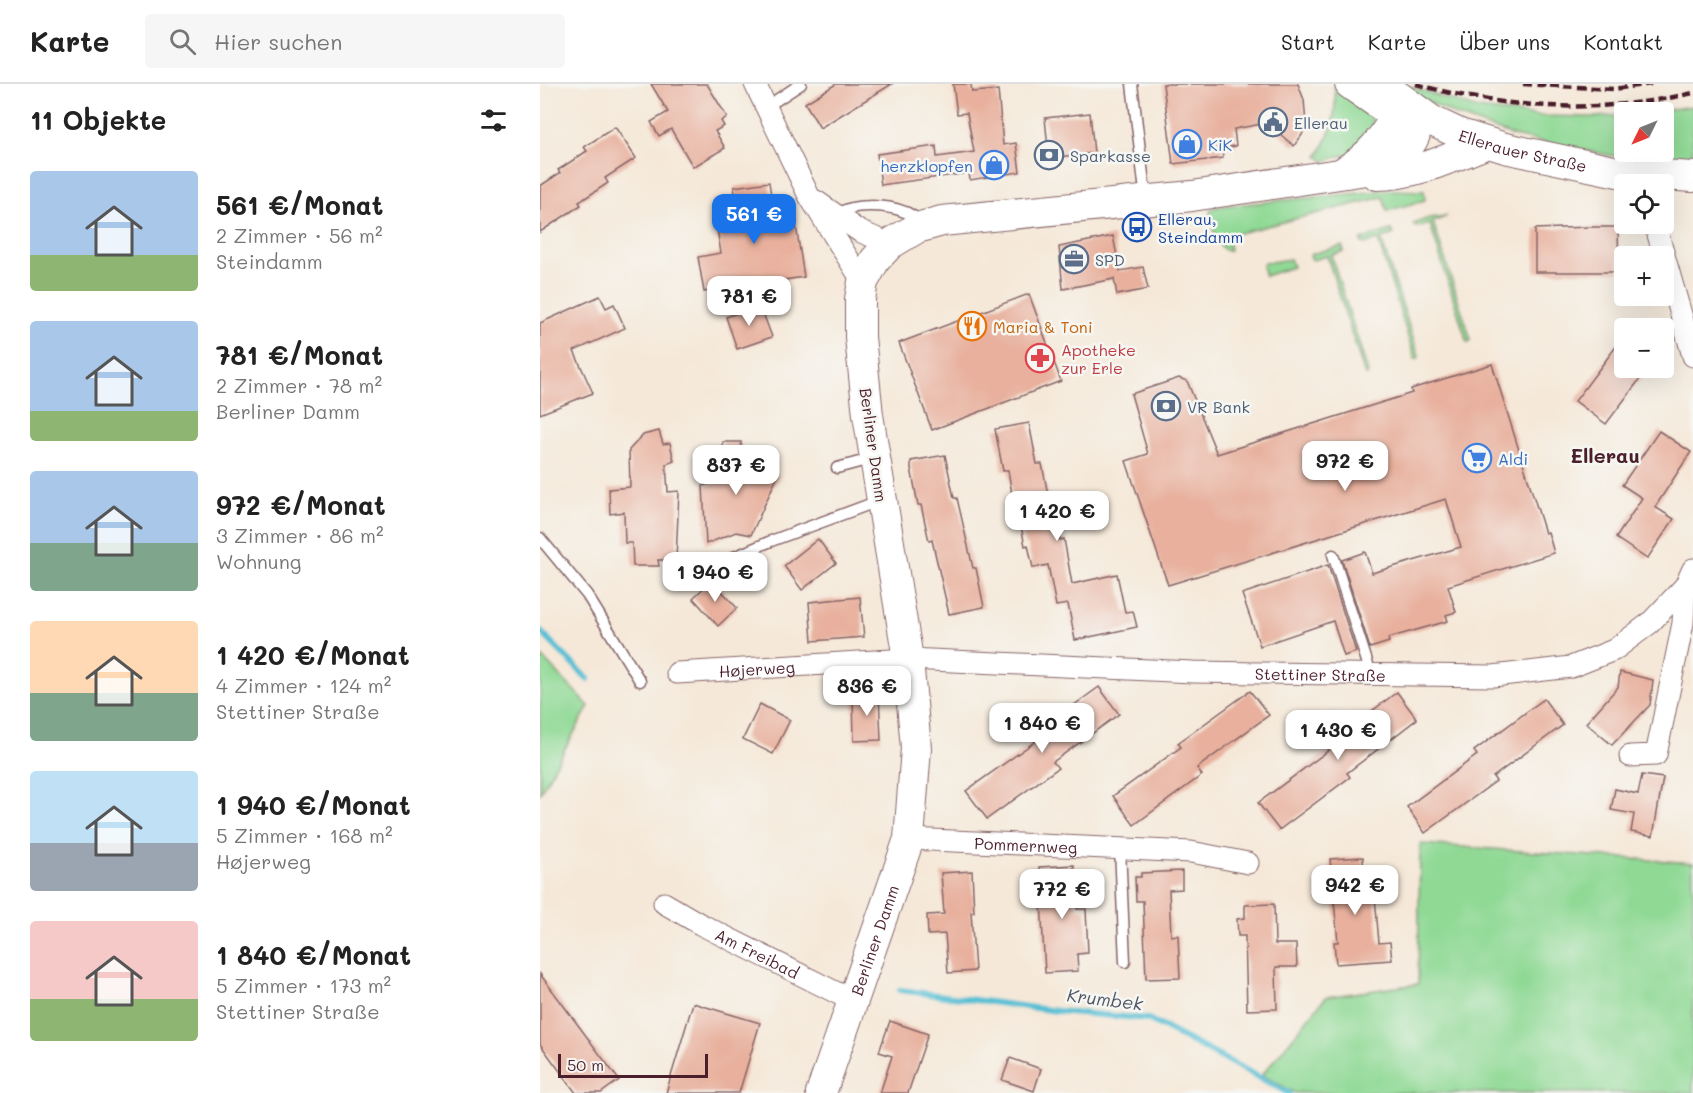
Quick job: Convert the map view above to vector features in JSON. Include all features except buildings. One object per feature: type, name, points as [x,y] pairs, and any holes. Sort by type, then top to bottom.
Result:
[{"type":"main road","points":[[1350,84],[1413,115]]},
{"type":"main road","points":[[1381,84],[1413,115]]},
{"type":"main road","name":"Berliner Damm","points":[[821,1093],[909,839],[916,748],[909,659],[868,415],[860,337],[860,299],[863,282],[875,260],[890,244],[917,228],[942,221],[1147,201],[1380,168],[1394,161],[1411,144],[1417,131],[1413,115]]},
{"type":"main road","name":"Ellerauer Straße","points":[[1413,115],[1488,143],[1620,174]]},
{"type":"main road","points":[[1338,175],[1407,173],[1488,143]]},
{"type":"main road","name":"Ellerauer Straße","points":[[1674,178],[1693,177]]},
{"type":"street","points":[[755,84],[808,196],[833,221],[863,282]]},
{"type":"street","points":[[833,221],[890,244]]},
{"type":"street","points":[[1658,234],[1693,356]]},
{"type":"street","points":[[1630,756],[1656,755],[1683,623],[1689,578]]},
{"type":"street","name":"Stettiner Straße","points":[[909,659],[1193,672],[1493,676],[1571,667],[1614,650],[1650,623],[1689,578]]},
{"type":"street","name":"Højerweg","points":[[677,673],[909,659]]},
{"type":"street","name":"Pommernweg","points":[[909,839],[1191,852],[1248,863]]},
{"type":"street","name":"Am Freibad","points":[[664,903],[700,924],[854,996]]},
{"type":"lane","points":[[766,107],[801,84]]},
{"type":"lane","points":[[1132,84],[1147,201]]},
{"type":"lane","points":[[833,221],[847,208],[876,207],[906,212],[927,225]]},
{"type":"lane","points":[[837,468],[875,458]]},
{"type":"lane","points":[[693,580],[734,557],[771,541],[881,500]]},
{"type":"lane","points":[[540,538],[587,595],[640,681]]},
{"type":"lane","points":[[1333,555],[1371,674]]},
{"type":"lane","points":[[1120,848],[1125,962]]},
{"type":"green space","points":[[1334,84],[1340,84],[1371,113],[1373,128],[1352,153],[1324,161],[1318,156],[1333,122]]},
{"type":"green space","points":[[1402,84],[1478,109],[1539,116],[1614,116],[1614,156],[1513,136],[1455,115],[1421,98]]},
{"type":"green space","points":[[1693,106],[1693,161],[1674,161],[1674,109]]},
{"type":"green space","points":[[1392,190],[1424,191],[1425,200],[1387,211],[1383,197],[1227,236],[1230,250],[1227,251],[1216,239],[1210,211],[1222,206]]},
{"type":"green space","points":[[1447,216],[1433,222],[1471,340],[1469,342],[1467,342],[1430,224],[1416,227],[1413,224],[1429,218]]},
{"type":"green space","points":[[1391,230],[1394,234],[1381,239],[1419,357],[1417,359],[1415,359],[1378,240],[1364,244],[1361,242],[1361,240]]},
{"type":"green space","points":[[1342,246],[1344,251],[1331,255],[1368,372],[1367,375],[1365,375],[1327,256],[1313,260],[1310,257],[1311,254]]},
{"type":"green space","points":[[1290,259],[1293,267],[1265,276],[1262,266],[1264,263]]},
{"type":"green space","points":[[540,655],[589,706],[540,793]]},
{"type":"green space","points":[[1420,844],[1693,863],[1693,1093],[1295,1093],[1262,1075],[1326,997],[1418,984]]},
{"type":"waterway","name":"Krumbek","points":[[540,631],[588,679]]},
{"type":"waterway","name":"Krumbek","points":[[900,990],[1057,1011],[1148,1019],[1289,1093]]},
{"type":"railway","points":[[1416,84],[1484,99],[1554,106],[1624,104],[1693,93]]},
{"type":"railway","points":[[1523,84],[1613,89],[1651,84]]},
{"type":"place","name":"Ellerau","points":[[1273,122]]},
{"type":"place","name":"KiK","points":[[1187,144]]},
{"type":"place","name":"Sparkasse","points":[[1049,155]]},
{"type":"place","name":"herzklopfen","points":[[994,165]]},
{"type":"place","name":"Ellerau, Steindamm","points":[[1137,227]]},
{"type":"place","name":"SPD","points":[[1074,259]]},
{"type":"place","name":"Maria & Toni","points":[[972,326]]},
{"type":"place","name":"Apotheke zur Erle","points":[[1040,358]]},
{"type":"place","name":"VR Bank","points":[[1166,406]]},
{"type":"place","name":"Aldi","points":[[1477,458]]},
{"type":"district","name":"Ellerau","points":[[1605,455]]}]
